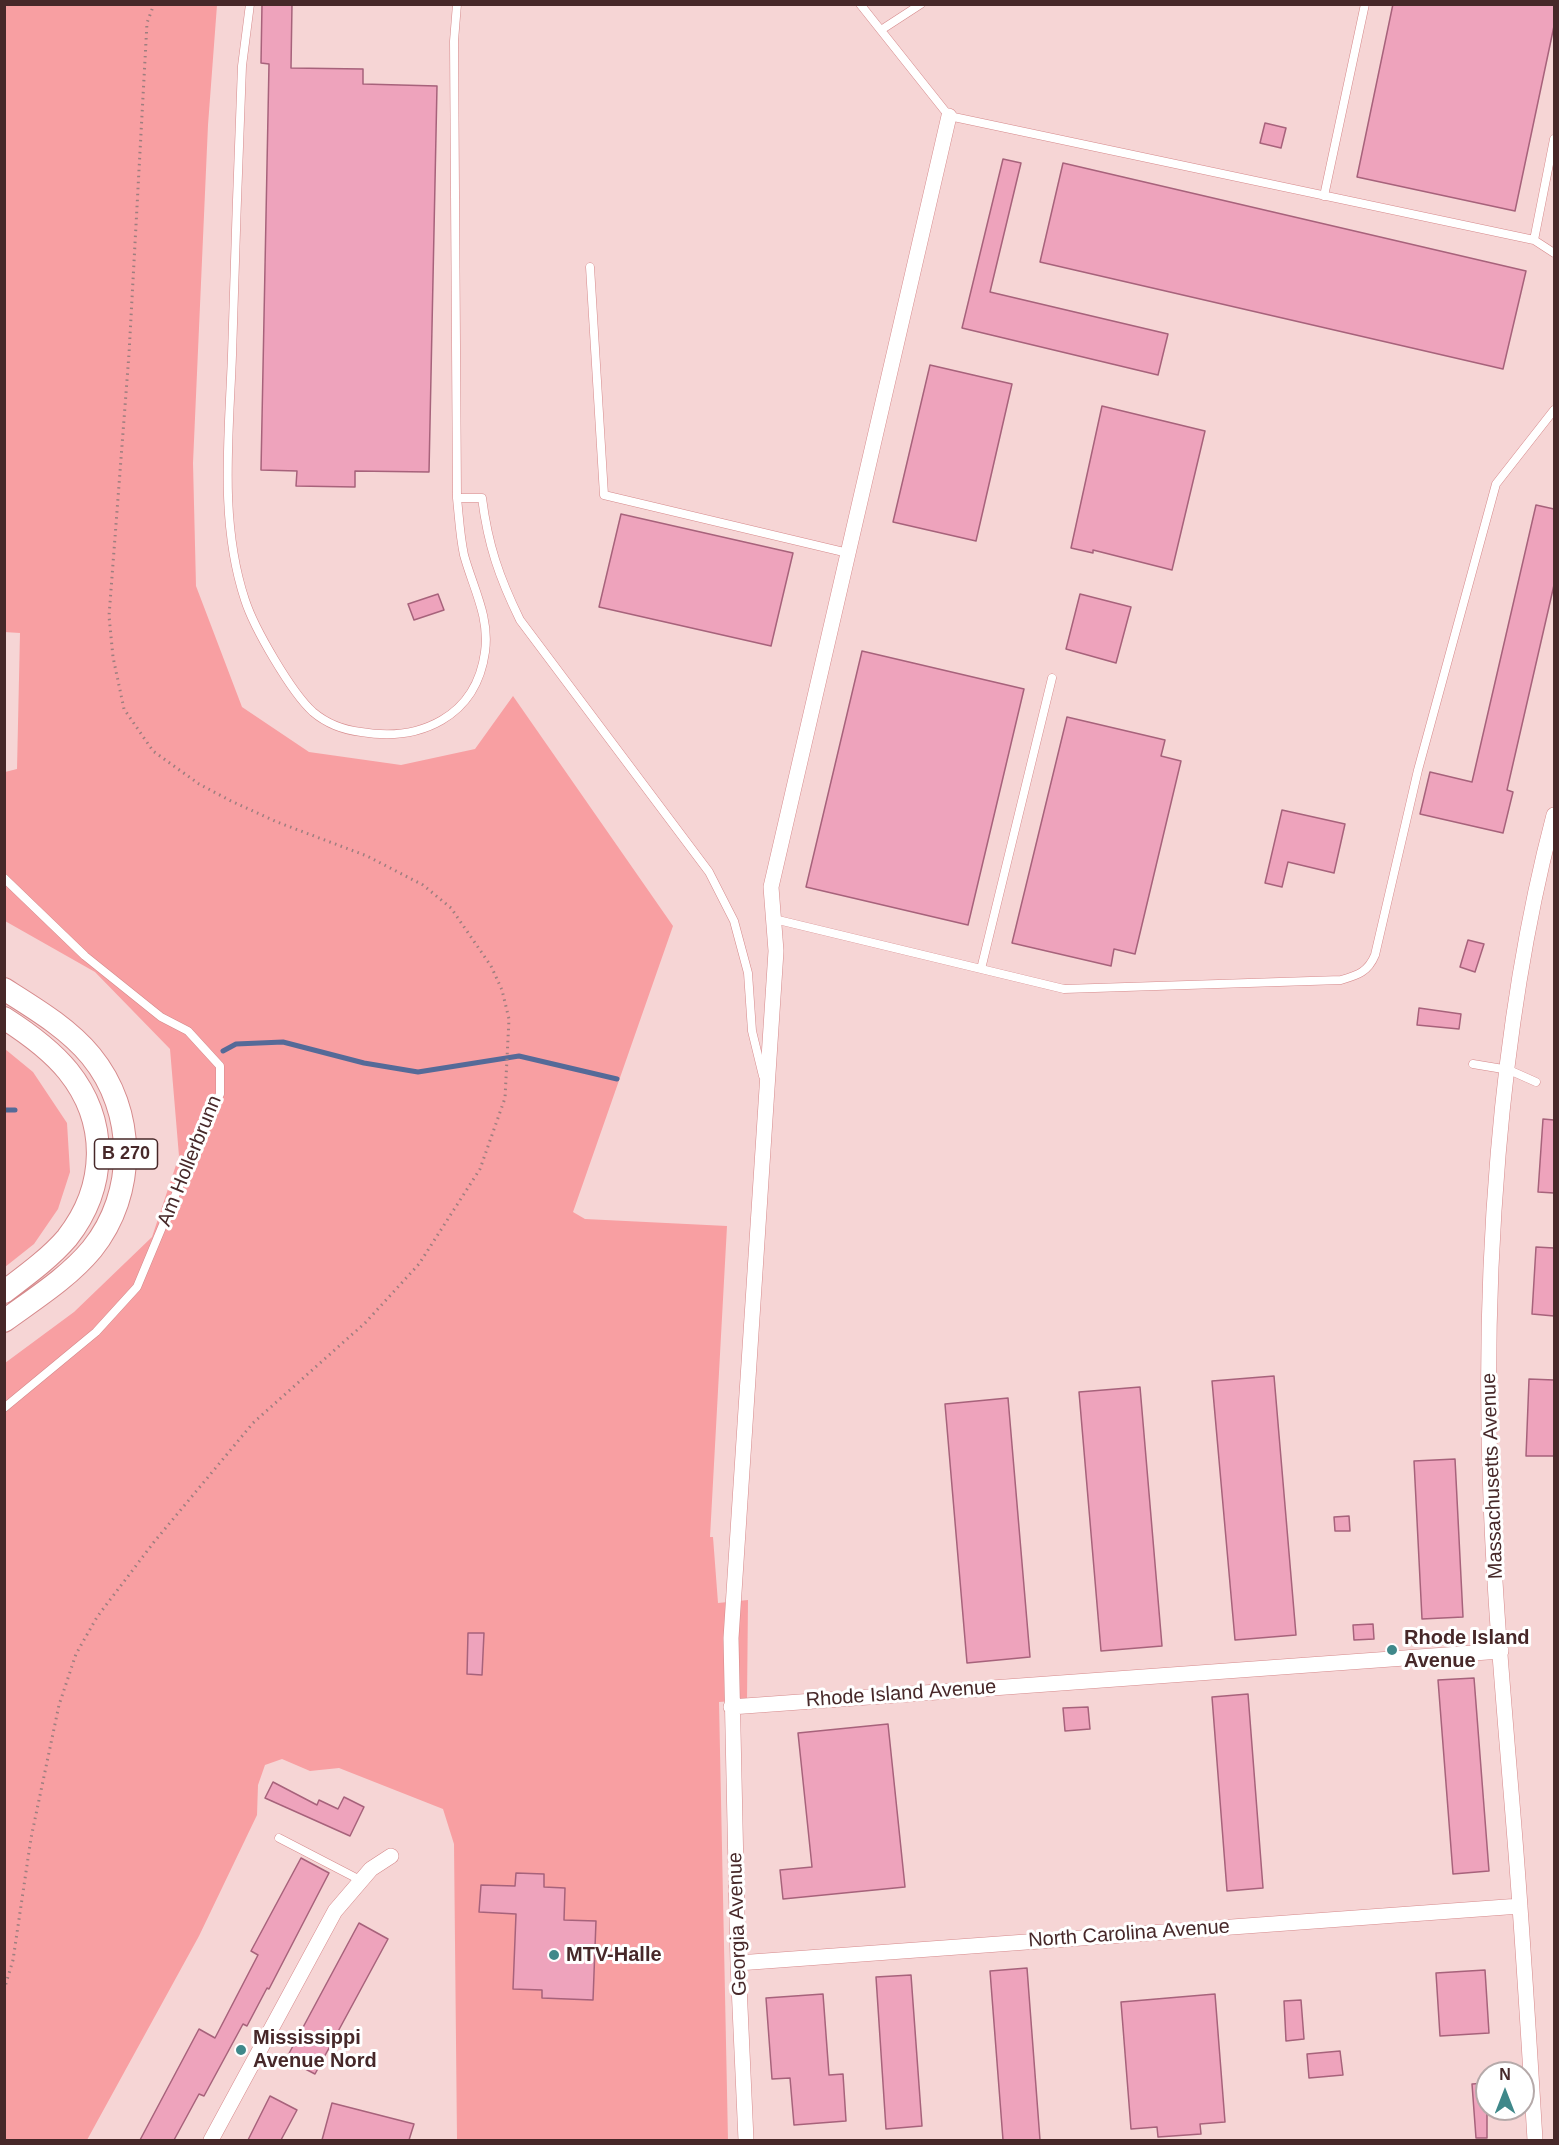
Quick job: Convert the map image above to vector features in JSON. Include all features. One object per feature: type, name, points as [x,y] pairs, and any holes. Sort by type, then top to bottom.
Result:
[{"type":"main road","name":"B 270","points":[[4,988],[49,1018],[90,1054],[109,1082],[120,1109],[127,1159],[116,1211],[92,1248],[60,1280],[4,1321]]},
{"type":"main road","name":"B 270","points":[[4,1018],[24,1031],[68,1071],[93,1116],[100,1158],[90,1202],[66,1239],[4,1292]]},
{"type":"street","name":"Georgia Avenue","points":[[746,2140],[738,1963],[731,1707],[732,1627],[776,951],[771,887],[949,116]]},
{"type":"street","name":"Massachusetts Avenue","points":[[1535,2140],[1491,1501],[1489,1375],[1497,1180],[1509,1070],[1529,929],[1554,814]]},
{"type":"street","name":"Rhode Island Avenue","points":[[731,1707],[1501,1651]]},
{"type":"street","points":[[211,2140],[335,1911],[360,1880],[391,1856]]},
{"type":"street","name":"North Carolina Avenue","points":[[738,1963],[1520,1906]]},
{"type":"lane","points":[[250,4],[242,66],[228,474],[230,546],[246,603],[286,679],[314,712],[343,729],[377,735],[410,735],[439,722],[462,705],[477,682],[485,651],[484,612],[464,554],[457,498],[454,42],[457,4]]},
{"type":"lane","points":[[860,4],[949,116],[1534,240],[1554,253]]},
{"type":"lane","points":[[881,30],[921,4]]},
{"type":"lane","points":[[1324,196],[1365,4]]},
{"type":"lane","points":[[1534,240],[1554,139]]},
{"type":"lane","points":[[590,267],[604,495],[848,553]]},
{"type":"lane","points":[[772,919],[1064,989],[1341,980],[1357,976],[1370,968],[1376,955],[1418,770],[1496,484],[1554,410]]},
{"type":"lane","points":[[457,498],[482,498],[488,538],[499,575],[520,620],[709,872],[734,921],[748,974],[752,1031],[767,1095]]},
{"type":"lane","points":[[981,969],[1052,678]]},
{"type":"lane","name":"Am Hollerbrunn","points":[[4,878],[94,964],[161,1017],[188,1031],[220,1066],[220,1094],[205,1124],[137,1287],[96,1332],[4,1408]]},
{"type":"lane","points":[[1473,1064],[1509,1070],[1536,1082]]},
{"type":"lane","points":[[279,1838],[360,1880]]},
{"type":"path","points":[[4,1990],[13,1960],[31,1838],[59,1705],[76,1654],[97,1617],[154,1542],[253,1423],[365,1323],[419,1264],[480,1169],[505,1098],[509,1019],[502,990],[491,966],[451,908],[423,885],[368,856],[277,822],[199,784],[153,751],[124,709],[113,657],[110,616],[129,342],[147,23],[154,4]]},
{"type":"shaded area","points":[[4,5],[217,5],[208,125],[193,463],[196,586],[242,707],[309,752],[401,765],[475,749],[513,696],[673,926],[573,1212],[585,1219],[727,1226],[710,1537],[713,1537],[718,1603],[748,1600],[747,1700],[719,1702],[728,2140],[457,2140],[454,1844],[443,1809],[339,1768],[310,1771],[282,1759],[265,1765],[258,1785],[257,1815],[199,1936],[87,2140],[5,2140],[5,1363],[74,1312],[152,1237],[179,1156],[170,1049],[95,972],[5,921],[5,772],[17,769],[20,633],[4,632]]},
{"type":"shaded area","points":[[5,1049],[33,1072],[67,1123],[70,1172],[58,1209],[34,1244],[5,1267]]},
{"type":"building","points":[[262,4],[292,4],[291,68],[363,69],[363,84],[437,86],[429,472],[355,471],[355,487],[296,486],[297,471],[261,470],[269,64],[261,63]]},
{"type":"building","points":[[1393,4],[1554,4],[1554,26],[1515,211],[1357,177]]},
{"type":"building","points":[[1265,123],[1286,128],[1281,148],[1260,143]]},
{"type":"building","points":[[1003,159],[1021,163],[990,292],[1168,334],[1158,375],[962,328]]},
{"type":"building","points":[[1063,163],[1526,271],[1503,369],[1040,262]]},
{"type":"building","points":[[930,365],[1012,384],[976,541],[893,522]]},
{"type":"building","points":[[1102,406],[1205,431],[1172,570],[1093,550],[1093,553],[1071,548]]},
{"type":"building","points":[[1536,505],[1554,509],[1554,585],[1507,790],[1513,792],[1503,833],[1420,814],[1430,772],[1472,782]]},
{"type":"building","points":[[621,514],[793,553],[771,646],[599,607]]},
{"type":"building","points":[[438,594],[444,610],[414,620],[408,604]]},
{"type":"building","points":[[1080,594],[1131,607],[1116,663],[1066,649]]},
{"type":"building","points":[[862,651],[1024,689],[968,925],[806,887]]},
{"type":"building","points":[[1067,717],[1165,740],[1161,756],[1181,761],[1135,954],[1114,949],[1111,966],[1012,943]]},
{"type":"building","points":[[1282,810],[1345,824],[1334,873],[1288,862],[1282,887],[1265,883]]},
{"type":"building","points":[[1468,940],[1484,944],[1475,972],[1460,967]]},
{"type":"building","points":[[1419,1008],[1461,1014],[1459,1029],[1417,1025]]},
{"type":"building","points":[[1543,1119],[1554,1120],[1554,1193],[1538,1192]]},
{"type":"building","points":[[1536,1247],[1554,1248],[1554,1316],[1532,1314]]},
{"type":"building","points":[[1274,1376],[1296,1635],[1235,1640],[1212,1381]]},
{"type":"building","points":[[1529,1379],[1554,1380],[1554,1456],[1526,1456]]},
{"type":"building","points":[[1140,1387],[1162,1646],[1101,1651],[1079,1392]]},
{"type":"building","points":[[1008,1398],[1030,1657],[967,1663],[945,1404]]},
{"type":"building","points":[[1455,1459],[1463,1617],[1422,1619],[1414,1461]]},
{"type":"building","points":[[1349,1516],[1350,1531],[1335,1531],[1334,1517]]},
{"type":"building","points":[[1373,1624],[1374,1639],[1354,1640],[1353,1625]]},
{"type":"building","points":[[468,1633],[484,1633],[482,1675],[467,1674]]},
{"type":"building","points":[[1474,1678],[1489,1871],[1453,1874],[1438,1680]]},
{"type":"building","points":[[1248,1694],[1263,1888],[1227,1891],[1212,1697]]},
{"type":"building","points":[[1088,1707],[1090,1729],[1065,1731],[1063,1708]]},
{"type":"building","points":[[888,1724],[905,1887],[783,1899],[780,1870],[812,1867],[798,1733]]},
{"type":"building","points":[[273,1782],[317,1805],[319,1800],[338,1809],[344,1797],[364,1807],[350,1836],[265,1798]]},
{"type":"building","points":[[301,1858],[329,1873],[269,1989],[267,1988],[247,2026],[243,2024],[204,2096],[199,2094],[174,2140],[140,2140],[199,2029],[215,2038],[258,1955],[251,1951]]},
{"type":"building","name":"MTV-Halle","points":[[516,1873],[544,1874],[544,1887],[565,1888],[564,1920],[596,1921],[593,2000],[542,1998],[542,1990],[513,1989],[516,1914],[479,1912],[481,1885],[515,1886]]},
{"type":"building","points":[[359,1923],[388,1939],[315,2074],[286,2059]]},
{"type":"building","points":[[1027,1968],[1040,2140],[1003,2140],[990,1971]]},
{"type":"building","points":[[1485,1970],[1489,2033],[1440,2036],[1436,1973]]},
{"type":"building","points":[[911,1975],[922,2126],[886,2129],[876,1977]]},
{"type":"building","points":[[823,1994],[829,2075],[843,2074],[846,2121],[794,2125],[790,2078],[772,2079],[766,1998]]},
{"type":"building","points":[[1215,1994],[1225,2122],[1200,2124],[1201,2134],[1158,2137],[1157,2127],[1131,2129],[1121,2002]]},
{"type":"building","points":[[1301,2000],[1304,2039],[1286,2041],[1284,2001]]},
{"type":"building","points":[[1340,2051],[1343,2075],[1309,2078],[1307,2054]]},
{"type":"building","points":[[1472,2084],[1475,2084],[1475,2121],[1487,2121],[1487,2138],[1476,2138]]},
{"type":"building","points":[[270,2096],[297,2110],[281,2140],[248,2140]]},
{"type":"building","points":[[332,2103],[414,2124],[409,2140],[322,2140]]},
{"type":"waterway","points":[[223,1051],[236,1044],[283,1042],[364,1063],[418,1072],[519,1056],[617,1079]]},
{"type":"waterway","points":[[4,1110],[15,1110]]},
{"type":"place","name":"Rhode Island Avenue","points":[[1392,1650]]},
{"type":"place","name":"MTV-Halle","points":[[554,1955]]},
{"type":"place","name":"Mississippi Avenue Nord","points":[[241,2050]]}]
